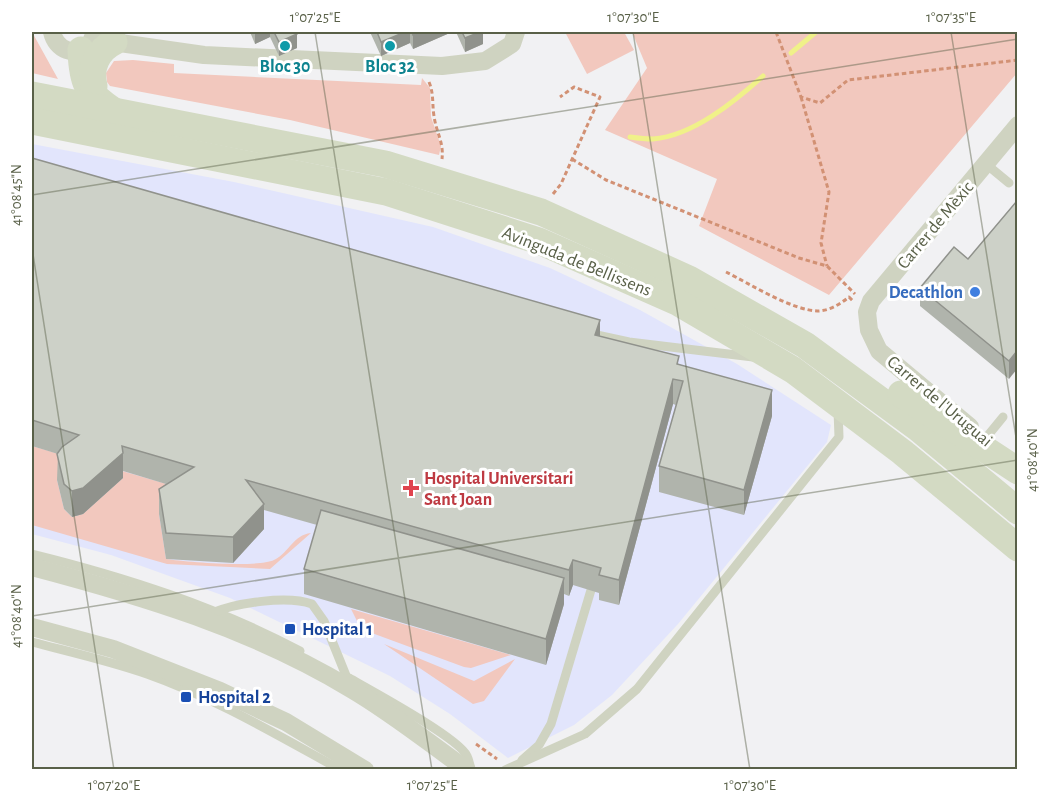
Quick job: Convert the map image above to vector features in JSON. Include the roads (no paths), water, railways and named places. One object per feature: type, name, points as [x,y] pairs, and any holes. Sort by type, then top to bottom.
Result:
[{"type":"main road","points":[[95,41],[85,85],[107,106]]},
{"type":"main road","name":"Avinguda de Bellissens","points":[[32,95],[107,106],[385,164],[541,212],[689,279],[805,345],[918,428],[1017,511]]},
{"type":"main road","name":"Avinguda de Bellissens","points":[[32,121],[386,192],[528,237],[679,303],[771,357],[838,402],[1017,548]]},
{"type":"main road","points":[[689,279],[838,353],[1017,466]]},
{"type":"street","points":[[52,32],[58,45],[66,51],[95,41],[204,55],[442,66],[485,61],[512,44],[516,32]]},
{"type":"street","name":"Carrer de Mèxic","points":[[869,330],[867,312],[871,301],[1017,125]]},
{"type":"street","name":"Carrer de l'Uruguai","points":[[869,330],[879,351],[1017,466]]},
{"type":"street","points":[[32,567],[207,614],[241,633],[348,682],[464,768]]},
{"type":"street","points":[[32,627],[113,649],[220,691],[286,722],[365,770]]},
{"type":"lane","points":[[986,164],[1009,183]]},
{"type":"lane","points":[[582,333],[740,356],[771,357]]},
{"type":"lane","points":[[505,770],[585,734],[637,689],[839,437],[838,402]]},
{"type":"lane","points":[[985,439],[1003,417]]},
{"type":"lane","points":[[32,554],[156,588],[207,614],[229,606],[288,600],[312,604],[324,621],[348,682]]},
{"type":"lane","points":[[519,764],[539,745],[551,724],[591,590]]},
{"type":"lane","points":[[32,642],[146,674],[189,691],[222,705],[341,770]]},
{"type":"waterway","points":[[791,53],[816,32]]},
{"type":"waterway","points":[[630,137],[653,139],[683,131],[712,116],[763,76]]},
{"type":"place","name":"Bloc 30","points":[[285,46]]},
{"type":"place","name":"Bloc 32","points":[[390,46]]},
{"type":"place","name":"Decathlon","points":[[975,292]]},
{"type":"place","name":"Hospital Universitari Sant Joan","points":[[411,488]]},
{"type":"place","name":"Hospital 1","points":[[290,629]]},
{"type":"place","name":"Hospital 2","points":[[186,697]]}]
